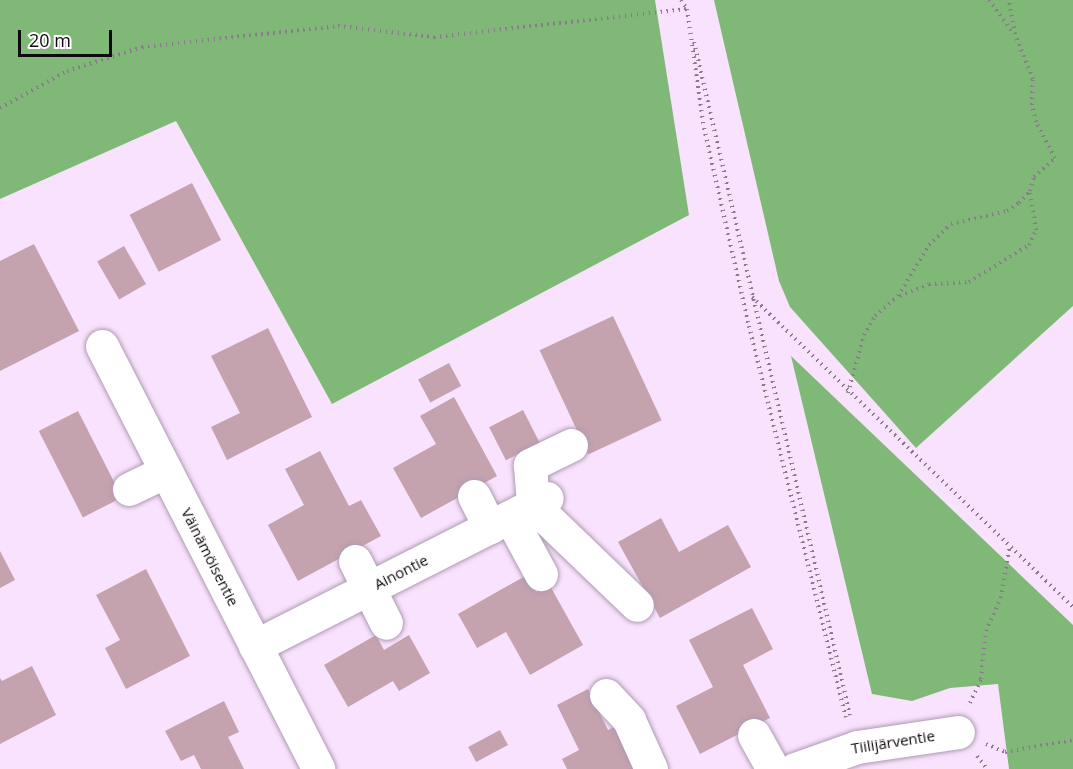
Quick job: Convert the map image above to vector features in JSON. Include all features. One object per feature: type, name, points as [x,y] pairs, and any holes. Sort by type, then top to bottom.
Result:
[{"type":"street","name":"Väinämöisentie","points":[[102,346],[318,769]]},
{"type":"street","points":[[541,573],[520,511],[530,465],[571,445]]},
{"type":"street","points":[[129,489],[166,471]]},
{"type":"street","points":[[474,496],[520,511],[637,605]]},
{"type":"street","name":"Ainontie","points":[[255,646],[361,575],[520,511]]},
{"type":"street","points":[[361,575],[386,623]]},
{"type":"street","points":[[606,695],[629,720],[651,769]]},
{"type":"street","name":"Tiilijärventie","points":[[795,769],[857,747],[958,732]]},
{"type":"street","points":[[754,735],[773,769]]},
{"type":"path","points":[[683,0],[687,9],[857,747]]},
{"type":"path","points":[[989,0],[1015,34]]},
{"type":"path","points":[[898,296],[929,284],[969,282],[994,270],[1002,258],[1029,245],[1036,230],[1030,191],[1034,177],[1054,158],[1036,122],[1032,105],[1033,79],[1015,34],[1009,0]]},
{"type":"path","points":[[0,108],[67,70],[142,47],[338,26],[434,37],[687,9]]},
{"type":"path","points":[[687,9],[704,128],[749,326],[838,694],[857,747]]},
{"type":"path","points":[[848,393],[864,335],[875,316],[898,296],[929,246],[951,224],[1007,212],[1030,191]]},
{"type":"path","points":[[752,297],[848,393],[1073,607]]},
{"type":"path","points":[[1009,548],[1001,598],[986,631],[981,679],[958,732],[1005,752],[1073,740]]},
{"type":"green space","points":[[0,0],[655,0],[689,215],[332,404],[176,121],[0,199]]},
{"type":"green space","points":[[714,0],[1073,0],[1073,306],[916,448],[790,307],[779,281]]},
{"type":"green space","points":[[791,356],[1073,625],[1073,769],[1009,769],[998,684],[950,688],[912,701],[872,694]]},
{"type":"building","points":[[192,183],[221,240],[159,272],[130,215]]},
{"type":"building","points":[[34,244],[79,331],[0,371],[0,261]]},
{"type":"building","points":[[124,246],[146,284],[119,300],[97,262]]},
{"type":"building","points":[[613,316],[662,420],[588,454],[540,350]]},
{"type":"building","points":[[268,328],[312,417],[227,460],[211,427],[240,413],[211,356]]},
{"type":"building","points":[[449,363],[461,386],[430,402],[418,379]]},
{"type":"building","points":[[454,397],[497,476],[421,518],[393,468],[436,444],[420,416]]},
{"type":"building","points":[[523,410],[540,443],[506,460],[489,427]]},
{"type":"building","points":[[78,411],[122,497],[83,517],[39,431]]},
{"type":"building","points":[[320,451],[349,506],[361,500],[381,536],[298,581],[268,525],[304,505],[285,469]]},
{"type":"building","points":[[661,518],[679,552],[728,525],[751,567],[660,618],[618,542]]},
{"type":"building","points":[[0,551],[15,580],[0,588]]},
{"type":"building","points":[[146,569],[190,656],[126,689],[105,648],[120,640],[96,595]]},
{"type":"building","points":[[527,575],[536,592],[549,584],[583,645],[530,675],[506,632],[477,648],[458,614]]},
{"type":"building","points":[[752,608],[773,649],[743,665],[770,718],[700,754],[676,706],[713,687],[689,640]]},
{"type":"building","points":[[376,635],[384,650],[409,635],[430,673],[399,691],[393,681],[348,707],[324,665]]},
{"type":"building","points":[[32,666],[56,715],[0,744],[0,678],[2,681]]},
{"type":"building","points":[[588,689],[608,730],[626,721],[646,769],[567,769],[562,759],[579,750],[557,705]]},
{"type":"building","points":[[224,701],[239,732],[228,737],[244,769],[201,769],[194,755],[181,761],[165,731]]},
{"type":"building","points":[[500,730],[508,745],[476,762],[468,747]]}]
